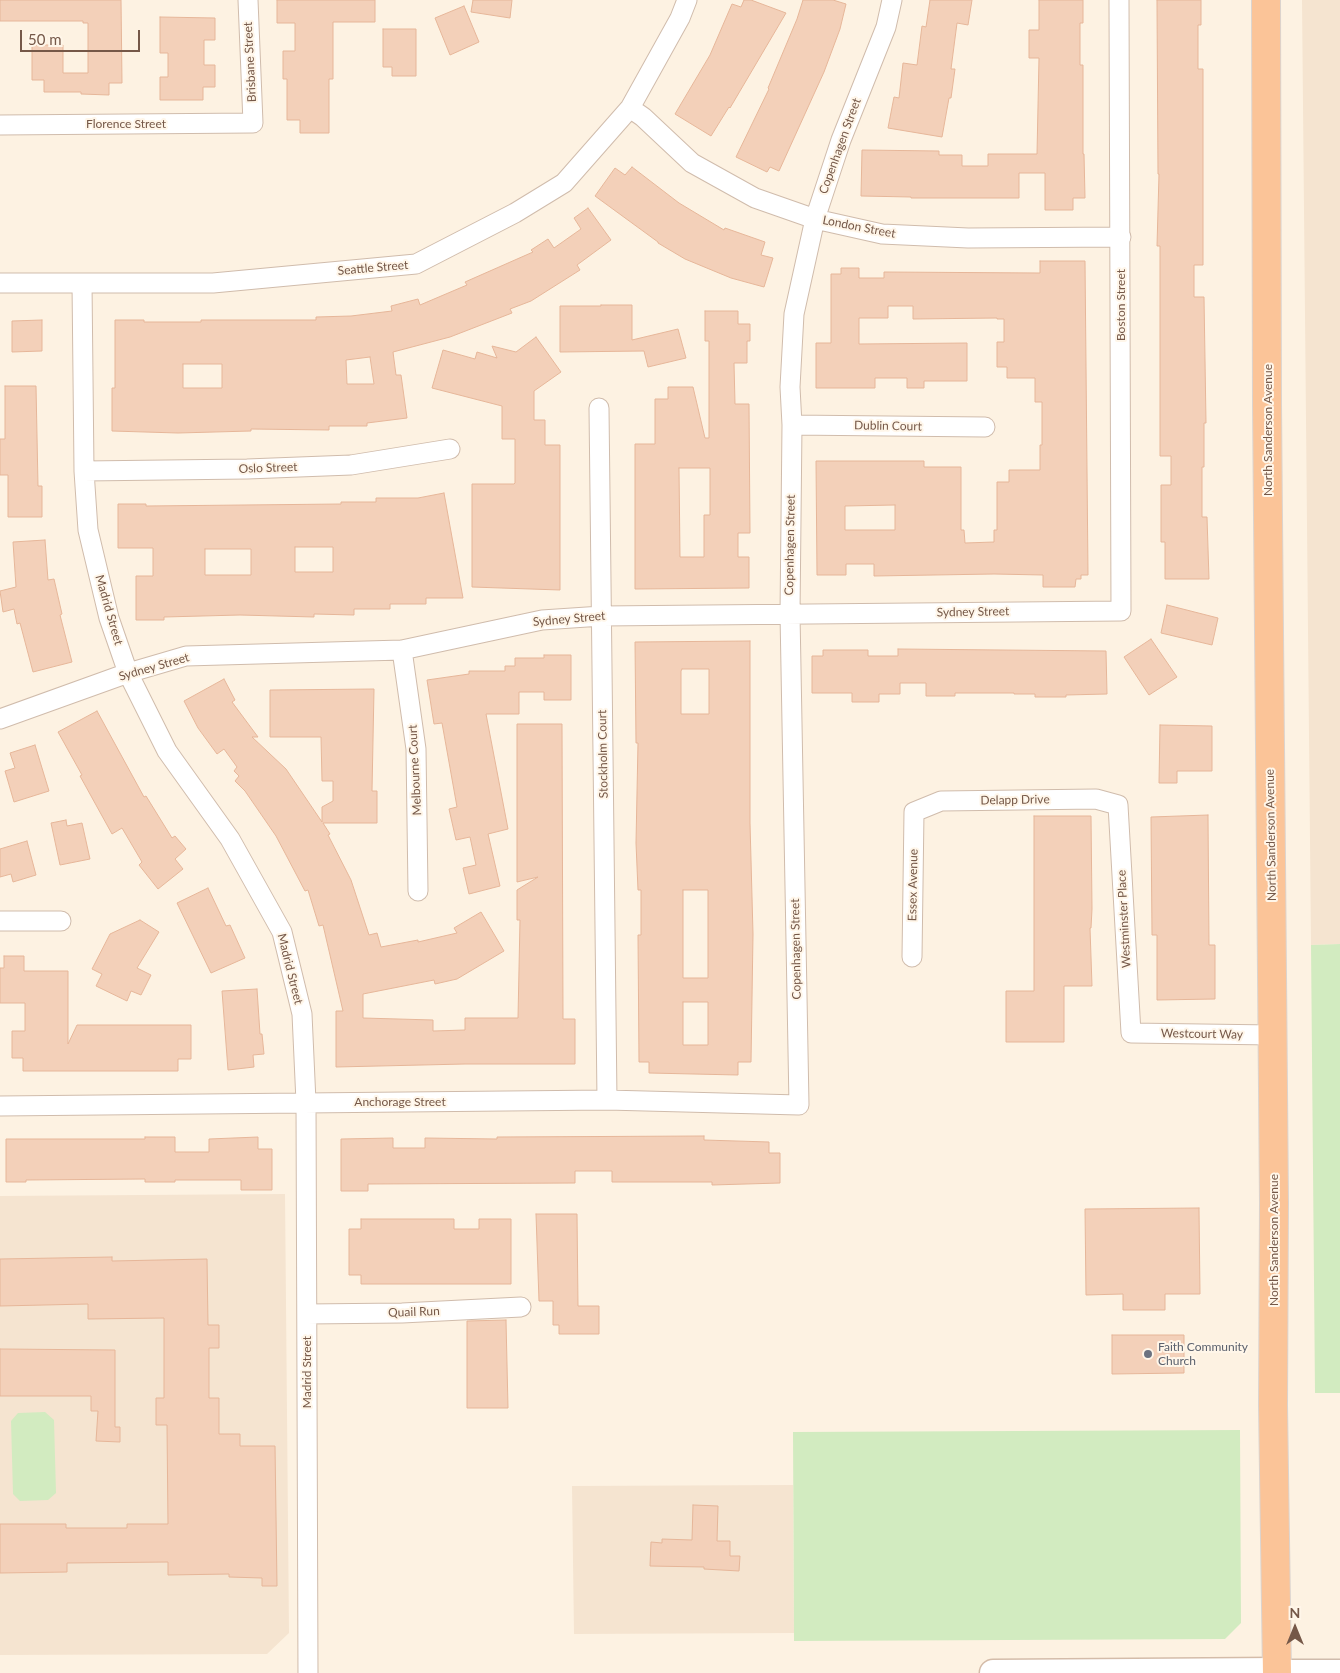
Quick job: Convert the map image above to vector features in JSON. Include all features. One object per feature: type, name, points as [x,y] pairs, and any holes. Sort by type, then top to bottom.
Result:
[{"type":"highway","name":"North Sanderson Avenue","points":[[1266,0],[1273,1035],[1273,1405],[1277,1672]]},
{"type":"main road","points":[[993,1673],[1277,1672]]},
{"type":"street","name":"Brisbane Street","points":[[248,0],[253,123]]},
{"type":"street","name":"Seattle Street","points":[[0,283],[213,283],[416,264],[564,183],[630,108],[680,18],[687,0]]},
{"type":"street","name":"Copenhagen Street","points":[[799,1105],[790,614],[792,425],[790,387],[794,314],[814,219],[841,140],[886,27],[892,0]]},
{"type":"street","name":"Boston Street","points":[[1119,0],[1121,611]]},
{"type":"street","name":"London Street","points":[[630,108],[643,116],[692,163],[755,198],[814,219],[882,234],[968,238],[1121,237]]},
{"type":"street","name":"Florence Street","points":[[0,125],[253,123]]},
{"type":"street","name":"Madrid Street","points":[[82,283],[84,471],[88,530],[109,618],[128,673],[166,751],[230,839],[282,932],[302,1014],[306,1102],[308,1673]]},
{"type":"street","name":"Stockholm Court","points":[[599,408],[608,1100]]},
{"type":"street","name":"Dublin Court","points":[[792,425],[985,427]]},
{"type":"street","name":"Oslo Street","points":[[84,471],[247,469],[351,465],[450,450]]},
{"type":"street","name":"Sydney Street","points":[[0,719],[128,673],[186,656],[402,650],[542,620],[602,616],[1121,611]]},
{"type":"street","name":"Melbourne Court","points":[[402,650],[416,749],[418,891]]},
{"type":"street","name":"Delapp Drive","points":[[914,812],[941,801],[1096,799],[1118,805]]},
{"type":"street","name":"Westminster Place","points":[[1118,805],[1131,1033]]},
{"type":"street","name":"Essex Avenue","points":[[912,957],[914,812]]},
{"type":"street","points":[[0,921],[61,921]]},
{"type":"street","name":"Westcourt Way","points":[[1131,1033],[1273,1035]]},
{"type":"street","name":"Anchorage Street","points":[[0,1106],[608,1100],[799,1105]]},
{"type":"street","name":"Quail Run","points":[[307,1314],[402,1313],[521,1307]]},
{"type":"street","points":[[1277,1672],[1340,1671]]},
{"type":"shaded area","points":[[1302,0],[1340,0],[1340,944],[1311,945]]},
{"type":"shaded area","points":[[285,1194],[289,1633],[267,1654],[0,1655],[0,1196]]},
{"type":"shaded area","points":[[793,1485],[794,1633],[574,1634],[572,1486]]},
{"type":"green space","points":[[1340,944],[1340,1393],[1315,1393],[1311,945]]},
{"type":"green space","points":[[45,1412],[54,1420],[56,1493],[48,1500],[20,1501],[13,1494],[11,1421],[18,1413]]},
{"type":"green space","points":[[1240,1430],[1241,1623],[1225,1639],[794,1641],[793,1432]]},
{"type":"building","points":[[0,0],[121,0],[122,83],[109,83],[109,95],[81,94],[81,92],[44,92],[44,80],[32,80],[32,45],[63,45],[63,73],[88,73],[88,23],[83,23],[83,21],[0,21]]},
{"type":"building","points":[[277,0],[375,0],[375,22],[333,22],[333,79],[329,79],[329,133],[300,133],[300,120],[287,120],[287,79],[283,79],[283,51],[295,51],[295,23],[277,23]]},
{"type":"building","points":[[473,0],[512,0],[510,18],[471,12]]},
{"type":"building","points":[[744,0],[751,0],[786,13],[730,108],[711,136],[675,114],[710,55],[732,4],[741,7]]},
{"type":"building","points":[[803,0],[833,0],[846,4],[840,29],[824,72],[779,171],[770,167],[767,172],[736,157],[769,89]]},
{"type":"building","points":[[930,0],[972,0],[968,25],[957,23],[951,69],[955,69],[951,98],[949,98],[942,137],[888,128],[894,97],[899,98],[903,63],[917,65],[922,26],[926,27]]},
{"type":"building","points":[[1039,0],[1083,0],[1083,23],[1080,23],[1080,65],[1083,65],[1085,198],[1073,198],[1073,210],[1045,210],[1045,173],[1019,173],[1019,198],[861,196],[862,150],[939,151],[939,155],[962,155],[962,166],[988,166],[988,154],[1037,154],[1039,58],[1029,58],[1029,30],[1039,30]]},
{"type":"building","points":[[1157,0],[1201,0],[1201,25],[1198,25],[1198,69],[1203,69],[1203,265],[1194,265],[1194,297],[1204,297],[1206,423],[1204,423],[1204,467],[1202,467],[1202,517],[1207,517],[1209,579],[1165,579],[1165,542],[1161,542],[1161,485],[1171,485],[1171,456],[1160,456],[1160,246],[1157,246],[1159,174]]},
{"type":"building","points":[[464,6],[479,42],[450,55],[435,18]]},
{"type":"building","points":[[160,17],[215,18],[215,40],[204,40],[204,65],[215,65],[215,87],[203,87],[203,100],[160,100],[160,77],[168,77],[168,53],[160,53]]},
{"type":"building","points":[[383,29],[416,29],[416,76],[392,76],[392,67],[383,67]]},
{"type":"building","points":[[632,167],[679,203],[724,230],[725,228],[765,242],[761,255],[773,258],[764,287],[731,278],[685,259],[658,243],[595,196],[615,168],[625,175]]},
{"type":"building","points":[[588,208],[611,240],[577,265],[580,270],[531,301],[510,309],[512,313],[450,337],[393,352],[396,375],[401,375],[407,418],[367,423],[367,426],[329,426],[329,430],[251,429],[251,431],[178,433],[112,431],[112,388],[115,388],[115,320],[201,322],[201,320],[316,320],[316,317],[351,316],[392,311],[391,306],[418,299],[420,305],[467,285],[465,282],[533,252],[531,250],[548,239],[554,248],[581,229],[574,218]],"holes":[[[370,357],[374,384],[347,384],[346,360]],[[183,364],[222,364],[222,388],[183,388]]]},
{"type":"building","points":[[1040,261],[1085,261],[1088,575],[1081,575],[1081,579],[1076,579],[1075,587],[1043,587],[1043,575],[874,576],[874,564],[846,564],[846,575],[817,575],[816,461],[924,461],[924,467],[961,467],[961,530],[964,530],[965,543],[994,542],[994,530],[997,530],[997,482],[1009,482],[1009,470],[1040,470],[1040,445],[1042,445],[1042,402],[1035,402],[1035,378],[1007,378],[1007,367],[997,367],[997,342],[1004,342],[1004,319],[913,319],[913,306],[888,306],[888,318],[859,318],[859,344],[967,343],[967,381],[924,381],[924,388],[907,388],[907,378],[875,378],[875,388],[816,388],[816,343],[831,343],[831,274],[841,274],[841,268],[859,268],[859,278],[884,278],[884,272],[1040,273]],"holes":[[[895,505],[895,530],[845,530],[845,506]]]},
{"type":"building","points":[[632,305],[632,340],[678,329],[686,358],[648,367],[644,351],[560,352],[560,306]]},
{"type":"building","points":[[705,311],[738,311],[738,324],[750,324],[750,341],[747,341],[747,363],[734,363],[735,404],[749,404],[750,533],[738,533],[738,557],[749,557],[749,588],[635,589],[635,444],[655,444],[655,399],[668,399],[668,387],[693,387],[705,438],[709,438],[709,341],[705,341]],"holes":[[[679,468],[710,468],[710,515],[704,515],[704,557],[680,557]]]},
{"type":"building","points":[[42,320],[42,351],[12,352],[12,321]]},
{"type":"building","points":[[536,337],[561,372],[534,391],[534,420],[545,420],[545,445],[560,445],[560,590],[472,587],[472,484],[515,483],[515,439],[502,439],[502,406],[432,388],[443,350],[475,359],[477,352],[497,358],[492,346],[516,352]]},
{"type":"building","points":[[5,386],[36,386],[38,486],[42,486],[42,517],[8,517],[8,475],[0,475],[0,439],[5,439]]},
{"type":"building","points":[[444,493],[463,598],[426,598],[426,604],[390,604],[390,609],[354,609],[354,615],[314,614],[314,617],[240,615],[164,617],[164,620],[136,620],[136,576],[153,576],[153,548],[118,548],[118,504],[146,504],[146,506],[341,504],[341,502],[376,502],[376,498],[418,498]],"holes":[[[295,547],[333,547],[333,572],[295,572]],[[205,549],[251,549],[251,575],[205,575]]]},
{"type":"building","points":[[45,540],[48,580],[54,579],[62,614],[60,615],[72,662],[33,672],[20,623],[17,624],[14,609],[3,612],[0,591],[16,587],[13,542]]},
{"type":"building","points":[[1167,605],[1218,618],[1212,645],[1161,633]]},
{"type":"building","points":[[1151,639],[1177,677],[1149,695],[1124,657]]},
{"type":"building","points":[[750,641],[750,823],[753,934],[751,1062],[738,1062],[738,1075],[649,1073],[649,1062],[639,1062],[638,935],[641,935],[641,890],[638,890],[636,843],[638,743],[636,743],[635,642]],"holes":[[[682,669],[709,669],[709,714],[681,714]],[[683,890],[708,890],[708,978],[683,978]],[[683,1002],[708,1002],[708,1045],[683,1045]]]},
{"type":"building","points":[[898,649],[1106,651],[1107,694],[1035,697],[1035,694],[955,693],[955,696],[926,696],[926,683],[900,683],[900,694],[879,694],[879,702],[852,702],[852,693],[812,693],[812,656],[823,656],[823,650],[868,650],[868,656],[898,656]]},
{"type":"building","points":[[544,655],[571,655],[571,700],[544,700],[544,692],[519,692],[519,714],[486,714],[508,829],[488,834],[500,886],[469,894],[463,868],[476,865],[470,837],[456,840],[449,809],[457,807],[442,723],[434,724],[427,680],[469,674],[469,671],[505,671],[505,666],[515,666],[515,658],[544,658]]},
{"type":"building","points":[[224,679],[235,700],[232,702],[258,737],[252,737],[286,769],[322,822],[322,807],[333,801],[333,781],[322,781],[321,737],[270,737],[270,690],[374,689],[372,791],[377,791],[377,823],[323,823],[351,880],[369,935],[377,933],[381,947],[418,940],[418,942],[457,933],[454,928],[481,912],[504,951],[457,979],[435,984],[434,980],[363,994],[363,1018],[433,1020],[433,1031],[465,1030],[465,1018],[518,1018],[520,920],[517,920],[517,890],[538,877],[517,882],[517,724],[562,724],[563,1019],[575,1019],[575,1064],[336,1067],[336,1011],[343,1011],[323,925],[319,926],[308,890],[305,891],[276,836],[245,791],[235,781],[239,776],[234,771],[237,767],[224,749],[217,754],[198,728],[184,701]]},
{"type":"building","points":[[97,711],[144,797],[146,796],[172,838],[175,836],[186,849],[175,859],[183,869],[158,889],[139,865],[142,862],[122,828],[112,834],[58,732]]},
{"type":"building","points":[[1160,725],[1212,726],[1212,771],[1177,771],[1177,783],[1159,783]]},
{"type":"building","points":[[35,745],[49,791],[14,802],[5,771],[15,768],[10,753]]},
{"type":"building","points":[[1208,815],[1209,945],[1215,945],[1215,999],[1157,1000],[1157,935],[1152,935],[1151,817]]},
{"type":"building","points":[[1034,816],[1091,816],[1092,909],[1090,928],[1092,986],[1064,986],[1064,1042],[1006,1042],[1006,991],[1034,991]]},
{"type":"building","points":[[66,820],[67,826],[82,823],[90,859],[60,865],[51,823]]},
{"type":"building","points":[[27,841],[36,875],[13,882],[11,874],[0,877],[0,849]]},
{"type":"building","points":[[208,888],[226,926],[230,925],[245,958],[211,973],[177,903]]},
{"type":"building","points":[[140,920],[159,932],[137,968],[151,975],[141,995],[131,991],[127,1001],[96,986],[102,974],[92,969],[110,934]]},
{"type":"building","points":[[4,956],[24,956],[24,971],[68,971],[68,1044],[77,1025],[191,1025],[191,1059],[178,1059],[178,1071],[23,1071],[23,1058],[12,1058],[12,1031],[25,1031],[25,1003],[0,1003],[0,968],[4,968]]},
{"type":"building","points":[[257,989],[260,1034],[262,1034],[264,1054],[253,1055],[254,1067],[228,1070],[222,991]]},
{"type":"building","points":[[704,1136],[704,1140],[769,1142],[769,1153],[780,1153],[780,1183],[712,1185],[712,1182],[612,1182],[612,1171],[575,1171],[575,1183],[368,1184],[368,1191],[341,1191],[341,1139],[393,1138],[393,1148],[425,1148],[425,1138],[497,1139],[497,1137]]},
{"type":"building","points":[[145,1137],[175,1137],[175,1152],[209,1152],[209,1139],[258,1137],[258,1149],[272,1149],[272,1190],[241,1190],[241,1180],[145,1182],[145,1179],[26,1180],[26,1182],[6,1182],[6,1139],[145,1139]]},
{"type":"building","points":[[1199,1208],[1200,1294],[1165,1294],[1165,1310],[1123,1310],[1123,1294],[1086,1295],[1085,1209]]},
{"type":"building","points":[[536,1214],[577,1214],[578,1306],[599,1306],[599,1334],[559,1334],[559,1325],[553,1325],[553,1301],[539,1301]]},
{"type":"building","points":[[361,1219],[454,1219],[454,1229],[479,1229],[479,1219],[511,1219],[511,1284],[361,1284],[361,1275],[349,1275],[349,1229],[361,1229]]},
{"type":"building","points":[[112,1257],[112,1261],[207,1259],[208,1325],[219,1325],[219,1348],[209,1348],[209,1398],[219,1398],[219,1434],[240,1434],[240,1446],[275,1446],[277,1586],[262,1586],[262,1578],[229,1577],[229,1574],[168,1575],[168,1562],[67,1563],[67,1572],[0,1573],[0,1524],[66,1524],[66,1528],[127,1528],[127,1524],[168,1524],[167,1425],[156,1425],[156,1398],[164,1398],[164,1318],[88,1319],[88,1304],[0,1306],[0,1259]]},
{"type":"building","points":[[506,1320],[508,1408],[467,1408],[467,1321]]},
{"type":"building","name":"Faith Community Church","points":[[1112,1335],[1184,1335],[1184,1373],[1112,1374]]},
{"type":"building","points":[[0,1349],[115,1350],[115,1427],[120,1427],[120,1442],[96,1441],[98,1411],[91,1411],[91,1396],[0,1396]]},
{"type":"building","points":[[693,1505],[718,1506],[717,1541],[730,1541],[730,1556],[740,1556],[739,1571],[704,1569],[704,1567],[650,1566],[651,1542],[662,1543],[662,1539],[692,1540]]},
{"type":"place","name":"Faith Community Church","points":[[1148,1354]]}]
